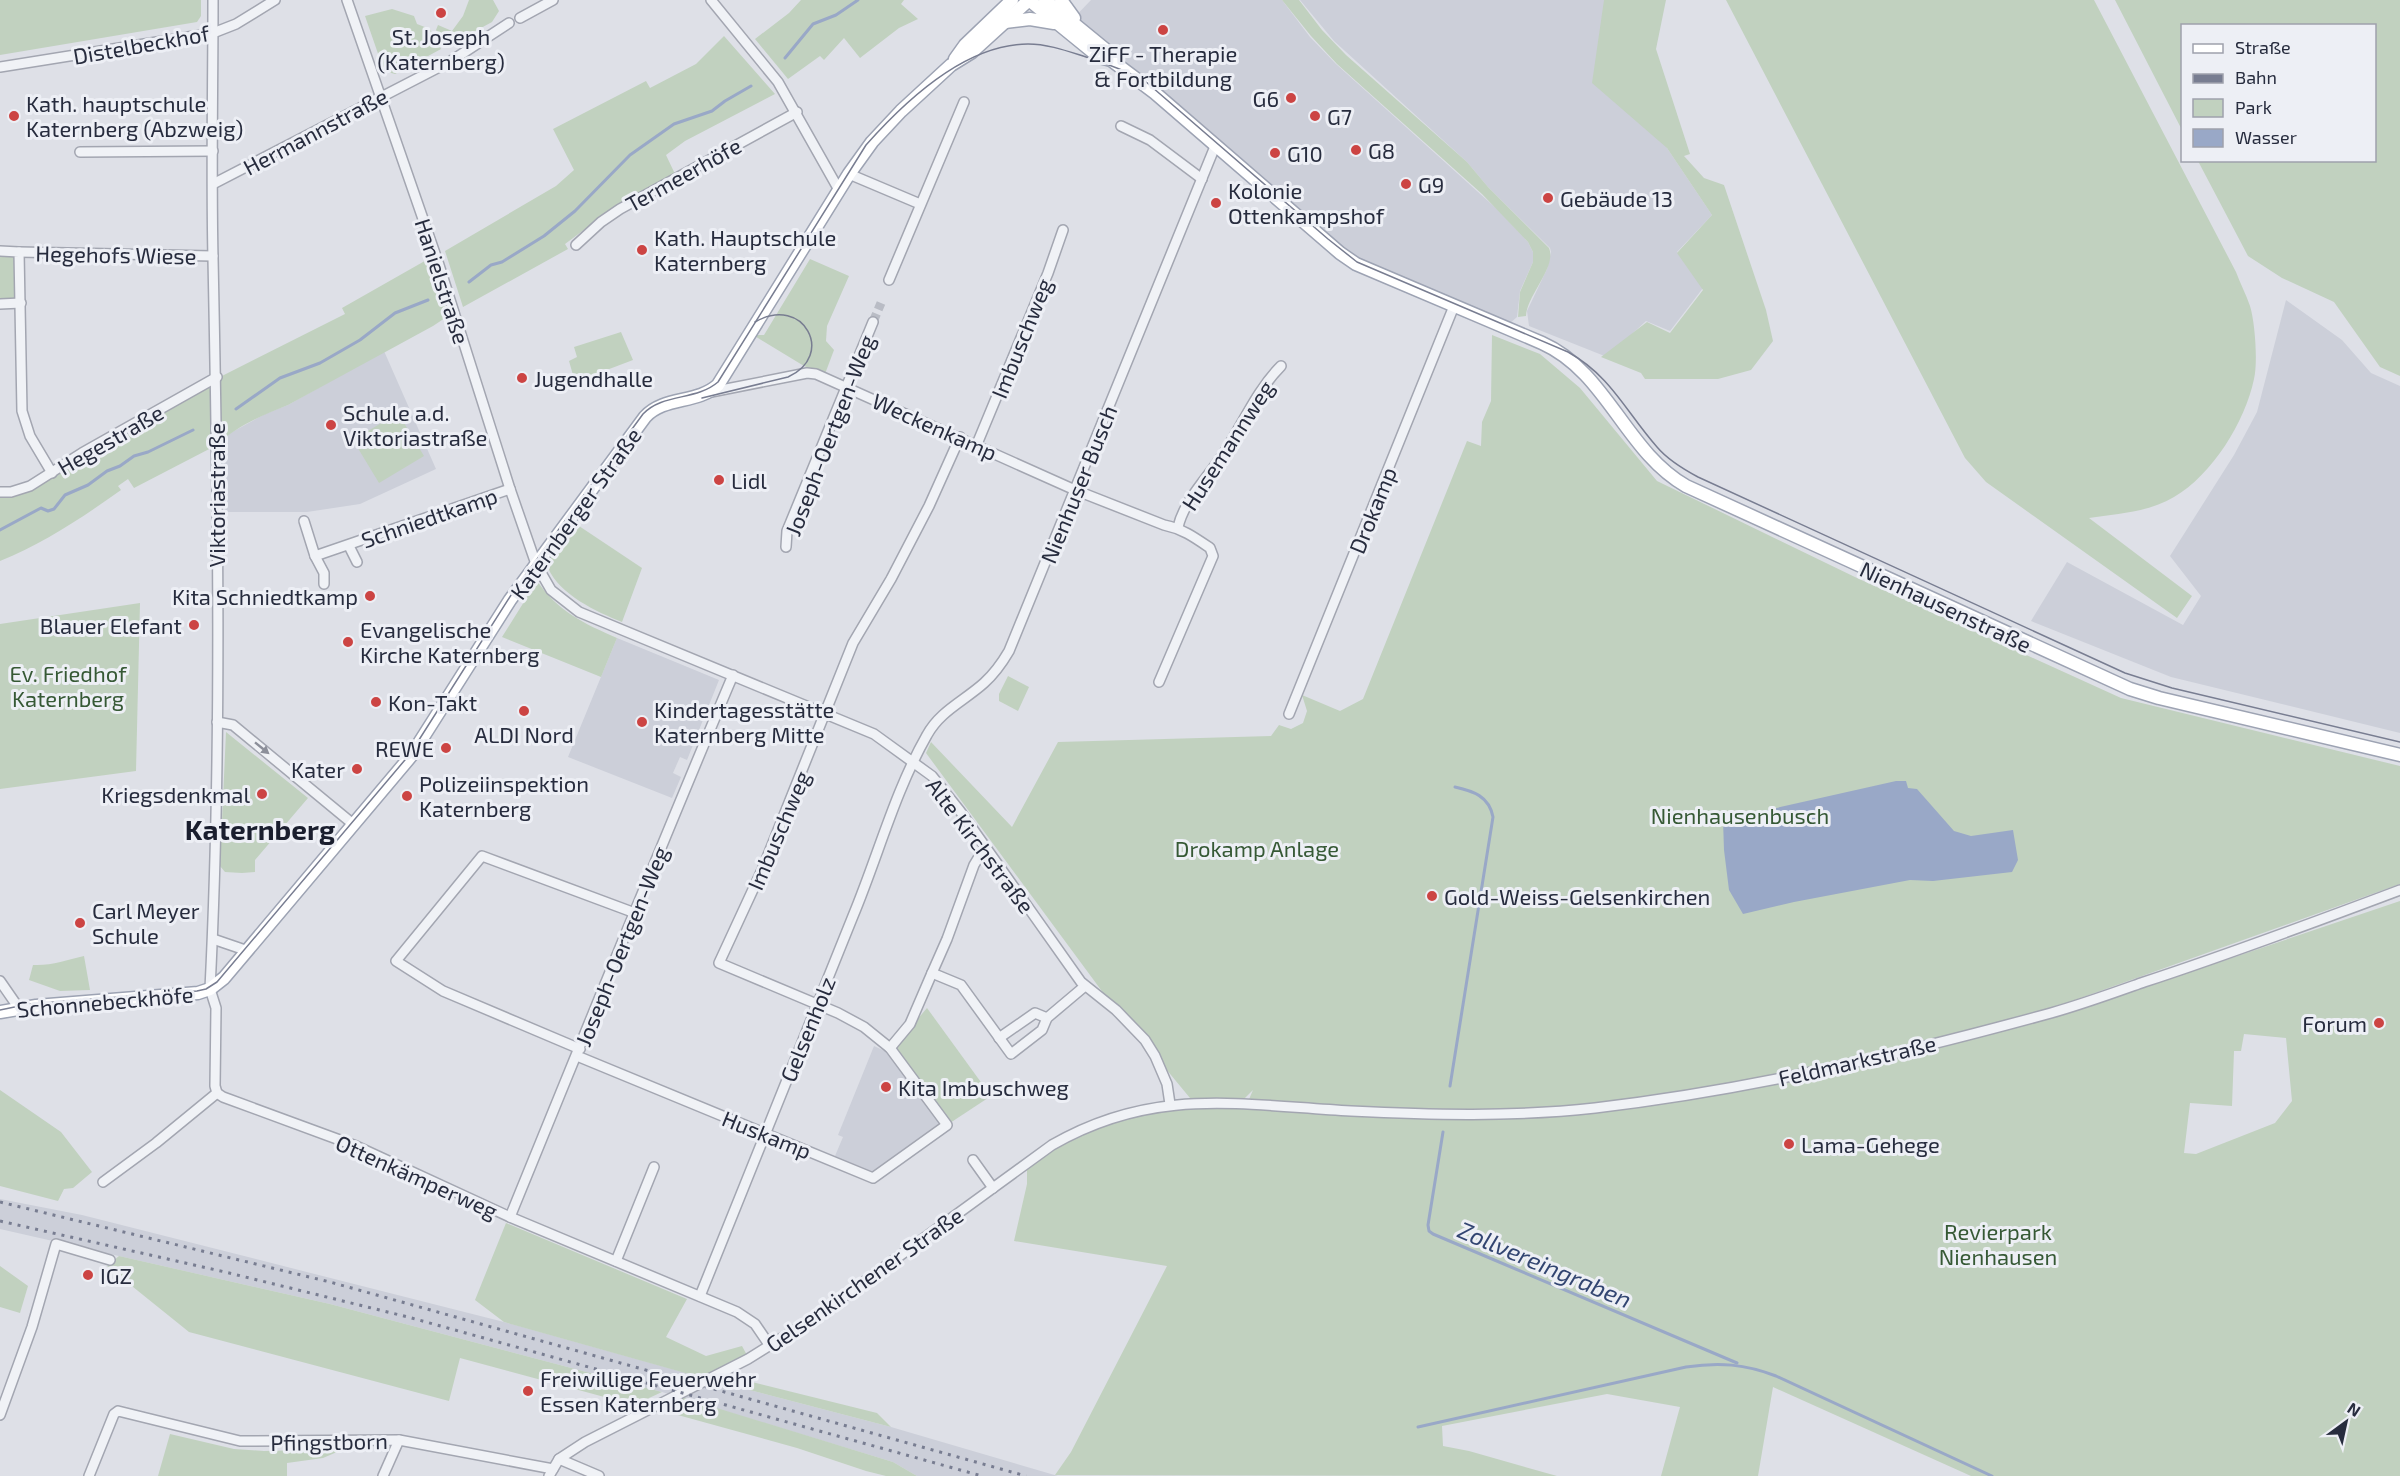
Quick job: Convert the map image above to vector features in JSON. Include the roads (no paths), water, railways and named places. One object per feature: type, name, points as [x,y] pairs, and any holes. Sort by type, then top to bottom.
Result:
[{"type":"main road","points":[[999,0],[1001,18]]},
{"type":"main road","points":[[708,393],[724,377],[849,174],[881,131],[951,64],[972,52],[1001,18],[1012,0]]},
{"type":"main road","points":[[1001,18],[1029,0],[1099,57],[1111,60],[1155,93],[1348,258],[1372,272],[1454,306]]},
{"type":"main road","points":[[1045,0],[1106,50],[1111,60]]},
{"type":"main road","points":[[1061,0],[1083,31]]},
{"type":"main road","points":[[1001,18],[1055,23]]},
{"type":"main road","name":"Nienhausenstraße","points":[[1454,306],[1553,348],[1575,364],[1592,381],[1651,460],[1670,477],[1686,486],[2130,689],[2159,698],[2400,755]]},
{"type":"main road","name":"Katernberger Straße","points":[[210,989],[224,978],[248,951],[423,739],[536,564],[647,415],[660,406],[708,393]]},
{"type":"main road","name":"Schonnebeckhöfe","points":[[0,1012],[18,1007],[198,993],[210,989]]},
{"type":"street","name":"Viktoriastraße","points":[[213,0],[213,256],[217,377],[217,722],[210,989],[216,1008],[215,1086],[217,1093]]},
{"type":"street","name":"Distelbeckhof","points":[[0,67],[213,33],[236,24],[275,0]]},
{"type":"street","name":"Hanielstraße","points":[[347,0],[439,265],[536,564]]},
{"type":"street","points":[[520,18],[553,0]]},
{"type":"street","points":[[715,2],[778,82],[839,190]]},
{"type":"street","name":"Hermannstraße","points":[[213,184],[451,61],[509,23]]},
{"type":"street","points":[[889,280],[964,102]]},
{"type":"street","name":"Termeerhöfe","points":[[576,245],[601,222],[620,209],[797,112]]},
{"type":"street","points":[[1121,126],[1149,140],[1202,179]]},
{"type":"street","name":"Nienhuser Busch","points":[[914,763],[935,723],[948,710],[983,684],[1004,661],[1017,635],[1216,144]]},
{"type":"street","points":[[80,152],[213,151]]},
{"type":"street","points":[[849,174],[920,204]]},
{"type":"street","name":"Imbuschweg","points":[[977,444],[1048,273],[1063,230]]},
{"type":"street","name":"Hegehofs Wiese","points":[[0,250],[213,256]]},
{"type":"street","points":[[19,252],[22,411],[30,436],[52,473]]},
{"type":"street","points":[[0,304],[21,303]]},
{"type":"street","name":"Drokamp","points":[[1290,714],[1454,306]]},
{"type":"street","name":"Joseph-Oertgen-Weg","points":[[786,547],[787,531],[873,322]]},
{"type":"street","name":"Husemannweg","points":[[1178,527],[1183,511],[1223,455],[1266,381],[1281,366]]},
{"type":"street","name":"Weckenkamp","points":[[791,376],[811,373],[846,387],[1075,490]]},
{"type":"street","name":"Katernberger Straße","points":[[708,393],[791,376]]},
{"type":"street","name":"Hegestraße","points":[[0,492],[11,492],[30,486],[217,377]]},
{"type":"street","name":"Imbuschweg","points":[[947,1125],[890,1047],[864,1027],[817,1003],[719,963],[762,870],[853,643],[924,517],[960,437]]},
{"type":"street","name":"Schniedtkamp","points":[[315,556],[510,489]]},
{"type":"street","name":"Husemannweg","points":[[1075,490],[1164,525],[1178,527],[1210,548],[1213,556],[1160,682]]},
{"type":"street","points":[[304,520],[315,556],[324,573],[324,584]]},
{"type":"street","name":"Schniedtkamp","points":[[349,546],[357,562]]},
{"type":"street","name":"Alte Kirchstraße","points":[[536,564],[551,590],[579,612],[874,734],[932,776],[945,790],[1085,986],[1116,1010],[1149,1046],[1167,1084],[1170,1104]]},
{"type":"street","name":"Joseph-Oertgen-Weg","points":[[510,1217],[733,675]]},
{"type":"street","points":[[217,722],[233,725],[353,824]]},
{"type":"street","name":"Gelsenholz","points":[[700,1296],[914,763]]},
{"type":"street","points":[[890,1047],[910,1024],[947,939],[974,865],[980,855],[987,850]]},
{"type":"street","name":"Huskamp","points":[[636,913],[482,856],[396,961],[443,991],[663,1093],[765,1132],[873,1178],[947,1125]]},
{"type":"street","name":"Feldmarkstraße","points":[[1293,1108],[1483,1115],[1531,1114],[1710,1091],[1838,1067],[2054,1012],[2276,938],[2400,891]]},
{"type":"street","points":[[213,939],[248,951]]},
{"type":"street","points":[[932,973],[961,984],[1011,1054],[1042,1030],[1047,1018],[1085,986]]},
{"type":"street","points":[[0,981],[18,1007]]},
{"type":"street","points":[[999,1038],[1035,1014],[1047,1018]]},
{"type":"street","points":[[103,1182],[156,1143],[217,1093]]},
{"type":"street","name":"Ottenkämperweg","points":[[217,1093],[356,1146],[510,1217],[747,1317],[759,1329],[770,1346]]},
{"type":"street","name":"Gelsenkirchener Straße","points":[[551,1473],[559,1459],[585,1442],[770,1346],[826,1310],[1036,1156],[1074,1132],[1118,1115],[1170,1104],[1235,1104],[1293,1108]]},
{"type":"street","points":[[973,1160],[993,1188]]},
{"type":"street","points":[[616,1261],[654,1167]]},
{"type":"street","points":[[0,1415],[32,1327],[56,1244],[110,1260]]},
{"type":"street","name":"Pfingstborn","points":[[89,1476],[111,1419],[118,1410],[249,1442],[399,1440],[551,1473]]},
{"type":"street","points":[[383,1476],[399,1440]]},
{"type":"street","points":[[559,1459],[599,1476]]},
{"type":"water","points":[[1896,781],[1906,781],[1908,788],[1917,789],[1954,831],[1971,836],[2013,830],[2018,860],[2012,872],[1933,881],[1910,880],[1743,914],[1729,890],[1723,820]]},
{"type":"waterway","points":[[785,58],[813,24],[836,15],[858,0]]},
{"type":"waterway","points":[[469,282],[491,265],[502,262],[544,236],[575,211],[630,155],[674,124],[712,111],[751,86]]},
{"type":"waterway","points":[[236,409],[280,378],[320,363],[360,340],[395,313],[428,300]]},
{"type":"waterway","points":[[0,530],[41,508],[48,511],[54,509],[65,495],[88,485],[107,471],[120,466],[134,456],[148,452],[193,430]]},
{"type":"waterway","name":"Zollvereingraben","points":[[1450,1086],[1493,817],[1484,799],[1468,790],[1455,787]]},
{"type":"waterway","name":"Zollvereingraben","points":[[1443,1132],[1428,1225],[1429,1231],[1737,1363]]},
{"type":"waterway","name":"Zollvereingraben","points":[[1418,1427],[1686,1367],[1732,1365],[1776,1376],[1992,1476]]},
{"type":"tunnel","points":[[873,322],[881,303]]},
{"type":"tram line","points":[[0,1010],[29,1004],[197,991],[206,989],[217,982],[410,754],[513,592],[643,414],[660,403],[700,392],[718,382],[866,145],[918,94],[959,64],[1005,47],[1028,44],[1057,48],[1086,57],[1145,81],[1357,262],[1568,352],[1607,383],[1661,452],[1698,477],[2125,673],[2172,688],[2400,742]]},
{"type":"tram line","points":[[702,398],[788,377],[802,367],[810,356],[812,343],[808,331],[800,322],[788,316],[772,315],[755,322]]},
{"type":"railway","points":[[0,1202],[330,1282],[1026,1476]]},
{"type":"railway","points":[[0,1221],[225,1272],[408,1317],[982,1476]]},
{"type":"place","name":"St. Joseph (Katernberg)","points":[[441,13]]},
{"type":"place","name":"ZiFF - Therapie & Fortbildung","points":[[1163,30]]},
{"type":"place","name":"G6","points":[[1291,98]]},
{"type":"place","name":"Kath. hauptschule Katernberg (Abzweig)","points":[[14,116]]},
{"type":"place","name":"G7","points":[[1315,116]]},
{"type":"place","name":"G8","points":[[1356,150]]},
{"type":"place","name":"G10","points":[[1275,153]]},
{"type":"place","name":"G9","points":[[1406,184]]},
{"type":"place","name":"Gebäude 13","points":[[1548,198]]},
{"type":"place","name":"Kolonie Ottenkampshof","points":[[1216,203]]},
{"type":"place","name":"Kath. Hauptschule Katernberg","points":[[642,250]]},
{"type":"place","name":"Jugendhalle","points":[[522,378]]},
{"type":"place","name":"Schule a.d. Viktoriastraße","points":[[331,425]]},
{"type":"place","name":"Lidl","points":[[719,480]]},
{"type":"place","name":"Kita Schniedtkamp","points":[[370,596]]},
{"type":"place","name":"Blauer Elefant","points":[[194,625]]},
{"type":"place","name":"Evangelische Kirche Katernberg","points":[[348,642]]},
{"type":"place","name":"Kon-Takt","points":[[376,702]]},
{"type":"place","name":"ALDI Nord","points":[[524,711]]},
{"type":"place","name":"Kindertagesstätte Katernberg Mitte","points":[[642,722]]},
{"type":"place","name":"REWE","points":[[446,748]]},
{"type":"place","name":"Kater","points":[[357,769]]},
{"type":"place","name":"Kriegsdenkmal","points":[[262,794]]},
{"type":"place","name":"Polizeiinspektion Katernberg","points":[[407,796]]},
{"type":"place","name":"Gold-Weiss-Gelsenkirchen","points":[[1432,896]]},
{"type":"place","name":"Carl Meyer Schule","points":[[80,923]]},
{"type":"place","name":"Forum","points":[[2379,1023]]},
{"type":"place","name":"Kita Imbuschweg","points":[[886,1087]]},
{"type":"place","name":"Lama-Gehege","points":[[1789,1144]]},
{"type":"place","name":"IGZ","points":[[88,1275]]},
{"type":"place","name":"Freiwillige Feuerwehr Essen Katernberg","points":[[528,1391]]},
{"type":"district","name":"Katernberg","points":[[260,829]]},
{"type":"park label","name":"Ev. Friedhof Katernberg","points":[[68,686]]},
{"type":"park label","name":"Nienhausenbusch","points":[[1740,815]]},
{"type":"park label","name":"Drokamp Anlage","points":[[1257,848]]},
{"type":"park label","name":"Revierpark Nienhausen","points":[[1998,1244]]}]
